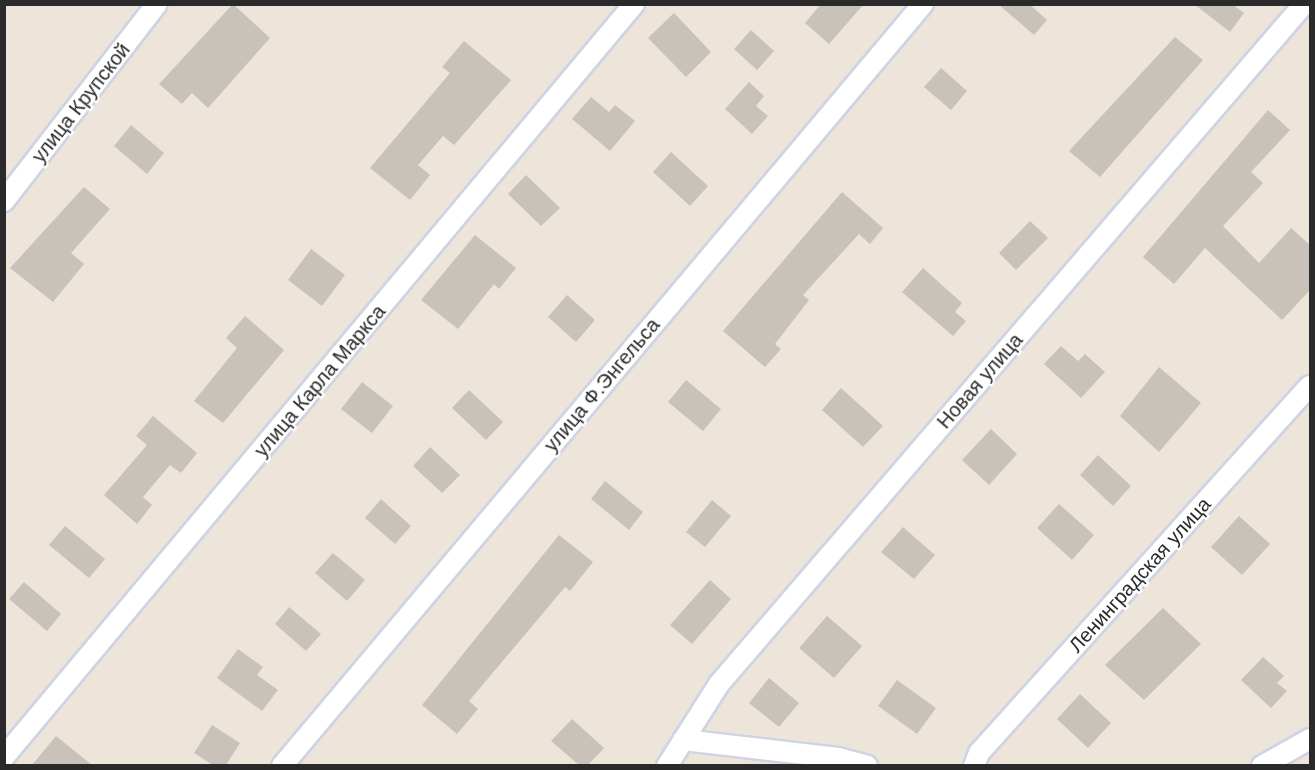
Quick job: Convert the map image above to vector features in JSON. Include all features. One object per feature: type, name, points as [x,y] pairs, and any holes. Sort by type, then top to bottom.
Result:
[{"type":"street","name":"улица Крупской","points":[[4,201],[157,4]]},
{"type":"street","name":"улица Карла Маркса","points":[[4,757],[634,4]]},
{"type":"street","name":"улица Ф.Энгельса","points":[[282,765],[923,4]]},
{"type":"street","name":"Новая улица","points":[[667,765],[719,684],[1304,4]]},
{"type":"street","name":"Ленинградская улица","points":[[974,765],[979,753],[1311,386]]},
{"type":"street","points":[[1263,765],[1311,739]]},
{"type":"street","points":[[683,740],[867,765]]},
{"type":"building","points":[[233,4],[270,38],[208,108],[192,93],[182,104],[159,84]]},
{"type":"building","points":[[821,4],[864,4],[829,44],[805,23]]},
{"type":"building","points":[[998,4],[1029,4],[1047,20],[1034,35]]},
{"type":"building","points":[[1194,4],[1232,4],[1244,13],[1230,32]]},
{"type":"building","points":[[674,13],[711,52],[686,77],[648,38]]},
{"type":"building","points":[[751,30],[774,51],[757,70],[734,49]]},
{"type":"building","points":[[1175,37],[1203,60],[1100,177],[1069,151]]},
{"type":"building","points":[[464,41],[511,80],[454,145],[443,136],[418,165],[430,175],[410,200],[370,168],[450,73],[442,67]]},
{"type":"building","points":[[941,68],[967,91],[951,110],[924,87]]},
{"type":"building","points":[[749,82],[764,96],[756,106],[768,116],[752,134],[725,109]]},
{"type":"building","points":[[591,97],[609,112],[615,105],[635,121],[610,151],[572,119]]},
{"type":"building","points":[[1268,110],[1290,130],[1251,172],[1263,183],[1223,226],[1259,263],[1291,228],[1311,246],[1311,289],[1282,320],[1205,248],[1174,284],[1143,257]]},
{"type":"building","points":[[131,125],[164,153],[147,174],[114,146]]},
{"type":"building","points":[[671,152],[708,186],[690,206],[653,172]]},
{"type":"building","points":[[526,175],[560,208],[541,226],[508,194]]},
{"type":"building","points":[[84,187],[110,209],[71,253],[84,264],[53,302],[10,268]]},
{"type":"building","points":[[842,192],[883,228],[870,244],[859,234],[803,295],[809,300],[775,344],[781,349],[765,367],[723,331]]},
{"type":"building","points":[[1030,221],[1048,238],[1016,270],[999,253]]},
{"type":"building","points":[[475,235],[516,268],[499,289],[494,284],[458,329],[421,300]]},
{"type":"building","points":[[311,249],[345,275],[322,306],[288,280]]},
{"type":"building","points":[[923,268],[962,303],[955,312],[966,321],[953,336],[902,292]]},
{"type":"building","points":[[567,295],[595,320],[576,342],[548,317]]},
{"type":"building","points":[[245,316],[284,350],[223,423],[194,401],[237,348],[226,338]]},
{"type":"building","points":[[1061,346],[1078,361],[1085,354],[1105,372],[1081,398],[1044,364]]},
{"type":"building","points":[[1159,367],[1201,403],[1159,452],[1120,416]]},
{"type":"building","points":[[686,380],[721,409],[703,431],[668,402]]},
{"type":"building","points":[[362,382],[393,406],[372,433],[341,409]]},
{"type":"building","points":[[841,388],[883,426],[863,447],[822,410]]},
{"type":"building","points":[[469,390],[503,422],[486,440],[452,408]]},
{"type":"building","points":[[153,416],[197,453],[181,473],[170,465],[143,497],[152,505],[137,524],[104,495],[147,445],[136,436]]},
{"type":"building","points":[[991,429],[1017,454],[989,485],[962,460]]},
{"type":"building","points":[[430,447],[460,475],[442,493],[413,466]]},
{"type":"building","points":[[1098,455],[1131,486],[1113,506],[1080,475]]},
{"type":"building","points":[[605,481],[643,512],[629,530],[591,499]]},
{"type":"building","points":[[381,499],[411,526],[395,544],[365,518]]},
{"type":"building","points":[[712,500],[731,516],[705,547],[686,532]]},
{"type":"building","points":[[1059,504],[1094,535],[1072,560],[1037,528]]},
{"type":"building","points":[[1239,516],[1270,544],[1242,575],[1211,547]]},
{"type":"building","points":[[65,526],[105,559],[89,578],[49,545]]},
{"type":"building","points":[[903,527],[935,555],[914,579],[881,552]]},
{"type":"building","points":[[559,535],[593,562],[570,591],[565,587],[469,701],[478,709],[457,734],[422,705]]},
{"type":"building","points":[[333,553],[365,580],[347,601],[315,573]]},
{"type":"building","points":[[710,580],[731,599],[692,644],[670,625]]},
{"type":"building","points":[[24,582],[61,614],[47,631],[9,599]]},
{"type":"building","points":[[289,607],[321,634],[306,651],[275,624]]},
{"type":"building","points":[[1163,608],[1201,644],[1144,700],[1105,665]]},
{"type":"building","points":[[827,616],[862,646],[834,678],[799,648]]},
{"type":"building","points":[[238,649],[263,667],[257,675],[278,690],[262,711],[217,678]]},
{"type":"building","points":[[1263,657],[1284,676],[1277,683],[1287,691],[1271,708],[1241,680]]},
{"type":"building","points":[[769,678],[799,703],[779,727],[749,703]]},
{"type":"building","points":[[897,680],[936,708],[917,734],[878,706]]},
{"type":"building","points":[[1080,694],[1111,723],[1088,748],[1057,719]]},
{"type":"building","points":[[572,719],[604,748],[588,765],[579,765],[551,741]]},
{"type":"building","points":[[212,725],[240,743],[226,765],[213,765],[194,753]]},
{"type":"building","points":[[56,736],[92,765],[32,765]]}]
